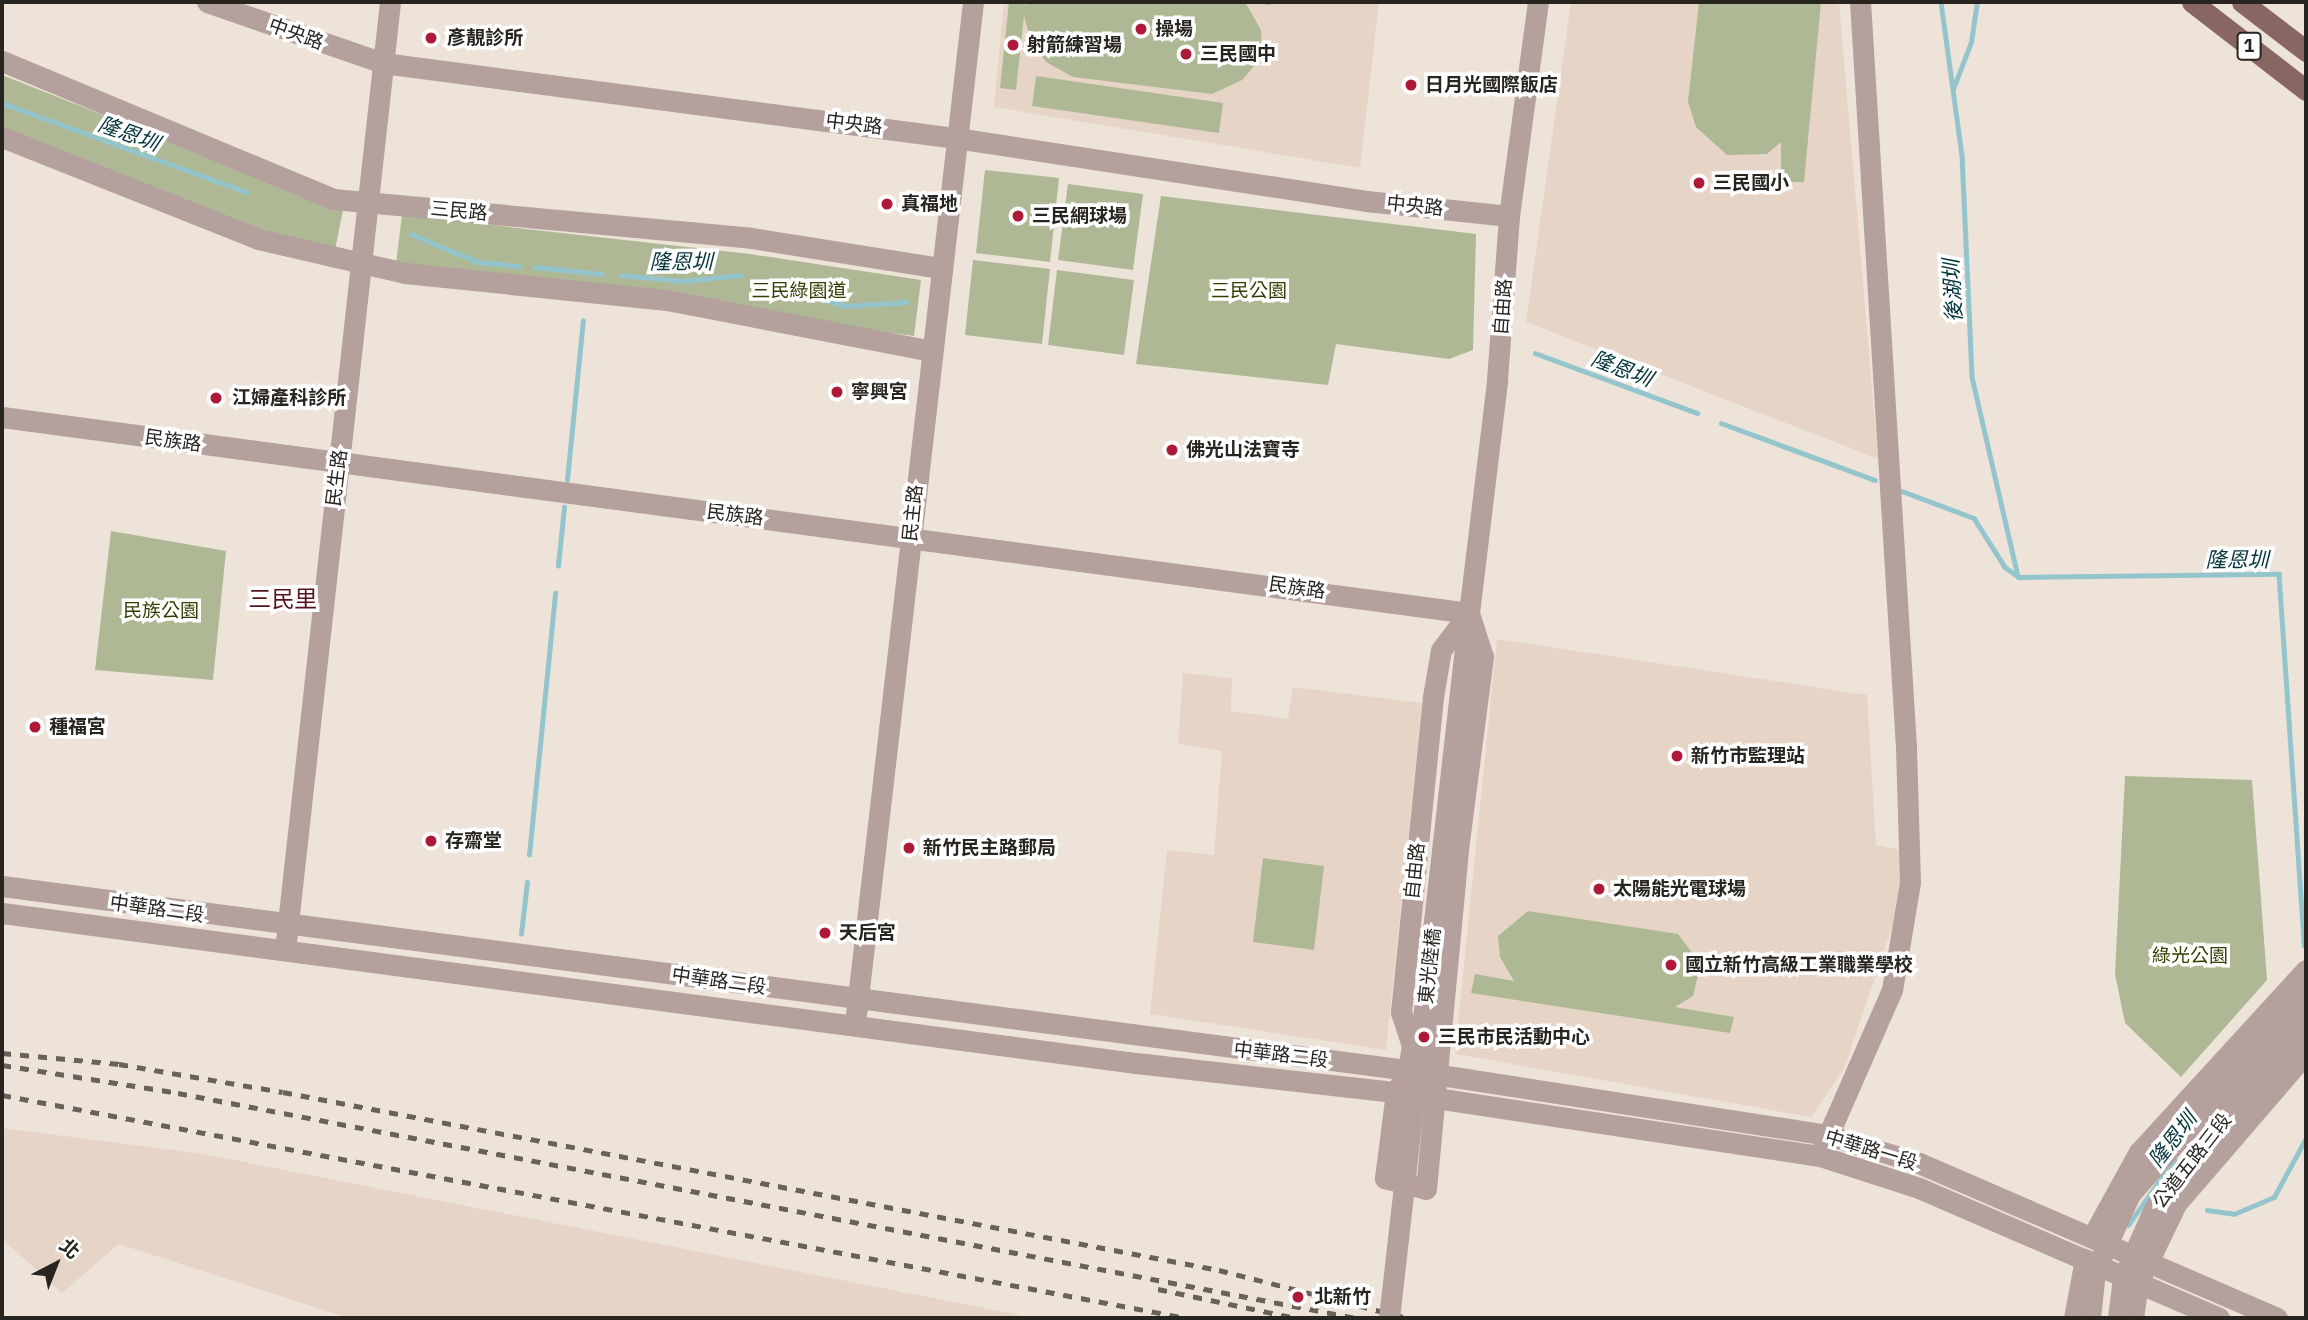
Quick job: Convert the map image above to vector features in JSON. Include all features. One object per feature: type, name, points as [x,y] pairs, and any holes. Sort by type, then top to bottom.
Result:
[{"type":"main road","name":"1","points":[[2192,2],[2306,90]]},
{"type":"main road","name":"1","points":[[2242,2],[2306,51]]},
{"type":"street","name":"中央路","points":[[207,2],[237,7],[383,63],[956,138],[1366,201],[1509,216]]},
{"type":"street","name":"民生路","points":[[284,953],[289,928],[300,784],[390,2]]},
{"type":"street","name":"民主路","points":[[853,1025],[859,1001],[972,2]]},
{"type":"street","name":"自由路","points":[[1469,612],[1441,650],[1433,697],[1401,1012],[1412,1045],[1408,1070],[1396,1092],[1385,1178],[1426,1189],[1483,657],[1469,612],[1500,345],[1509,216],[1538,2]]},
{"type":"street","points":[[1820,1156],[1892,989],[1910,883],[1906,747],[1860,2]]},
{"type":"street","name":"三民路","points":[[2,61],[333,199],[751,238],[941,268]]},
{"type":"street","points":[[2,137],[258,239],[405,273],[667,300],[931,351]]},
{"type":"street","name":"民族路","points":[[2,417],[1469,612]]},
{"type":"street","name":"東光陸橋","points":[[1390,1318],[1469,612]]},
{"type":"street","name":"中華路二段","points":[[2,886],[289,928],[1437,1075]]},
{"type":"street","name":"中華路二段","points":[[2,913],[284,953],[1435,1098]]},
{"type":"street","points":[[2092,1237],[2138,1152],[2306,970]]},
{"type":"street","name":"公道五路三段","points":[[2090,1318],[2095,1272],[2130,1194],[2306,996]]},
{"type":"street","name":"公道五路三段","points":[[2118,1318],[2123,1278],[2154,1209],[2207,1138],[2306,1025]]},
{"type":"street","name":"公道五路三段","points":[[2133,1318],[2142,1273],[2176,1204],[2306,1053]]},
{"type":"street","name":"中華路一段","points":[[1437,1075],[1828,1135],[1920,1163],[2092,1237],[2142,1273],[2219,1318]]},
{"type":"street","name":"中華路一段","points":[[1435,1098],[1820,1156],[1919,1188],[2085,1259],[2142,1273],[2277,1318]]},
{"type":"street","points":[[2074,1318],[2085,1259]]},
{"type":"shaded area","name":"三民國中","points":[[1004,2],[1379,2],[1360,168],[994,107]]},
{"type":"shaded area","name":"三民國小","points":[[1571,2],[1839,2],[1878,459],[1526,322]]},
{"type":"shaded area","points":[[1497,639],[1867,695],[1876,845],[1905,851],[1894,921],[1844,1069],[1811,1117],[1455,1054]]},
{"type":"shaded area","points":[[1183,673],[1232,678],[1231,711],[1288,719],[1293,687],[1422,703],[1386,1050],[1150,1014],[1167,850],[1214,855],[1222,751],[1178,744]]},
{"type":"shaded area","points":[[2,1128],[204,1154],[1034,1318],[348,1318],[119,1244],[62,1293],[2,1239]]},
{"type":"green space","points":[[1009,2],[1025,2],[1025,7],[1027,2],[1245,2],[1261,30],[1262,57],[1242,80],[1212,94],[1073,77],[1046,62],[1031,41],[1024,16],[1016,90],[1000,88]]},
{"type":"green space","points":[[1245,2],[1271,2],[1271,5]]},
{"type":"green space","points":[[1699,2],[1821,2],[1804,182],[1781,182],[1781,142],[1767,154],[1727,155],[1696,127],[1688,102]]},
{"type":"green space","points":[[2,75],[343,210],[335,250],[261,232],[2,128]]},
{"type":"green space","points":[[1036,76],[1223,103],[1219,133],[1032,106]]},
{"type":"green space","name":"三民網球場","points":[[985,170],[1059,178],[1050,262],[976,253]]},
{"type":"green space","name":"三民網球場","points":[[1068,184],[1143,194],[1133,270],[1058,260]]},
{"type":"green space","name":"三民公園","points":[[1161,196],[1476,234],[1473,350],[1449,359],[1336,344],[1328,385],[1136,364]]},
{"type":"green space","name":"三民綠園道","points":[[402,215],[750,254],[921,280],[914,336],[396,264]]},
{"type":"green space","name":"三民網球場","points":[[973,260],[1050,269],[1042,344],[965,335]]},
{"type":"green space","name":"三民網球場","points":[[1057,270],[1134,280],[1124,355],[1048,345]]},
{"type":"green space","name":"民族公園","points":[[111,531],[226,551],[213,680],[95,670]]},
{"type":"green space","name":"綠光公園","points":[[2125,776],[2252,780],[2267,980],[2181,1077],[2125,1023],[2115,974]]},
{"type":"green space","points":[[1263,858],[1324,866],[1314,950],[1253,942]]},
{"type":"green space","points":[[1528,911],[1678,934],[1693,954],[1698,975],[1693,996],[1675,1007],[1734,1017],[1730,1033],[1471,993],[1475,974],[1514,981],[1500,957],[1498,936]]},
{"type":"waterway","name":"後湖圳","points":[[1941,2],[1962,155],[1972,377],[2018,576]]},
{"type":"waterway","name":"後湖圳","points":[[1953,89],[1971,42],[1977,2]]},
{"type":"waterway","name":"隆恩圳","points":[[2,103],[246,192]]},
{"type":"waterway","name":"隆恩圳","points":[[411,234],[478,262],[519,266]]},
{"type":"waterway","name":"隆恩圳","points":[[535,267],[602,274]]},
{"type":"waterway","name":"隆恩圳","points":[[621,275],[683,281],[741,275]]},
{"type":"waterway","name":"隆恩圳","points":[[760,281],[846,306],[907,302]]},
{"type":"waterway","points":[[567,480],[583,321]]},
{"type":"waterway","name":"隆恩圳","points":[[1535,353],[1697,413]]},
{"type":"waterway","name":"隆恩圳","points":[[1721,423],[1875,480]]},
{"type":"waterway","name":"隆恩圳","points":[[1902,491],[1974,518],[2005,567],[2019,577],[2279,574],[2304,945]]},
{"type":"waterway","points":[[558,566],[564,507]]},
{"type":"waterway","points":[[529,855],[555,593]]},
{"type":"waterway","points":[[521,934],[527,882]]},
{"type":"waterway","points":[[2207,1210],[2234,1214],[2274,1197],[2306,1138]]},
{"type":"waterway","name":"隆恩圳","points":[[2128,1225],[2174,1160]]},
{"type":"railway","points":[[2,1053],[119,1064],[283,1092],[1219,1270],[1408,1318]]},
{"type":"railway","points":[[2,1065],[178,1093],[1356,1318]]},
{"type":"railway","points":[[2,1095],[1187,1318]]},
{"type":"railway","points":[[1158,1289],[1296,1318]]},
{"type":"place","name":"操場","points":[[1141,29]]},
{"type":"place","name":"彥靚診所","points":[[431,38]]},
{"type":"place","name":"射箭練習場","points":[[1013,45]]},
{"type":"place","name":"三民國中","points":[[1186,54]]},
{"type":"place","name":"日月光國際飯店","points":[[1411,85]]},
{"type":"place","name":"三民國小","points":[[1699,183]]},
{"type":"place","name":"真福地","points":[[887,204]]},
{"type":"place","name":"三民網球場","points":[[1018,216]]},
{"type":"place","name":"寧興宮","points":[[837,392]]},
{"type":"place","name":"江婦產科診所","points":[[216,398]]},
{"type":"place","name":"佛光山法寶寺","points":[[1172,450]]},
{"type":"place","name":"種福宮","points":[[35,727]]},
{"type":"place","name":"新竹市監理站","points":[[1677,756]]},
{"type":"place","name":"存齋堂","points":[[431,841]]},
{"type":"place","name":"新竹民主路郵局","points":[[909,848]]},
{"type":"place","name":"太陽能光電球場","points":[[1599,889]]},
{"type":"place","name":"天后宮","points":[[825,933]]},
{"type":"place","name":"國立新竹高級工業職業學校","points":[[1671,965]]},
{"type":"place","name":"三民市民活動中心","points":[[1424,1037]]},
{"type":"place","name":"北新竹","points":[[1298,1297]]},
{"type":"district","name":"三民里","points":[[283,598]]}]
